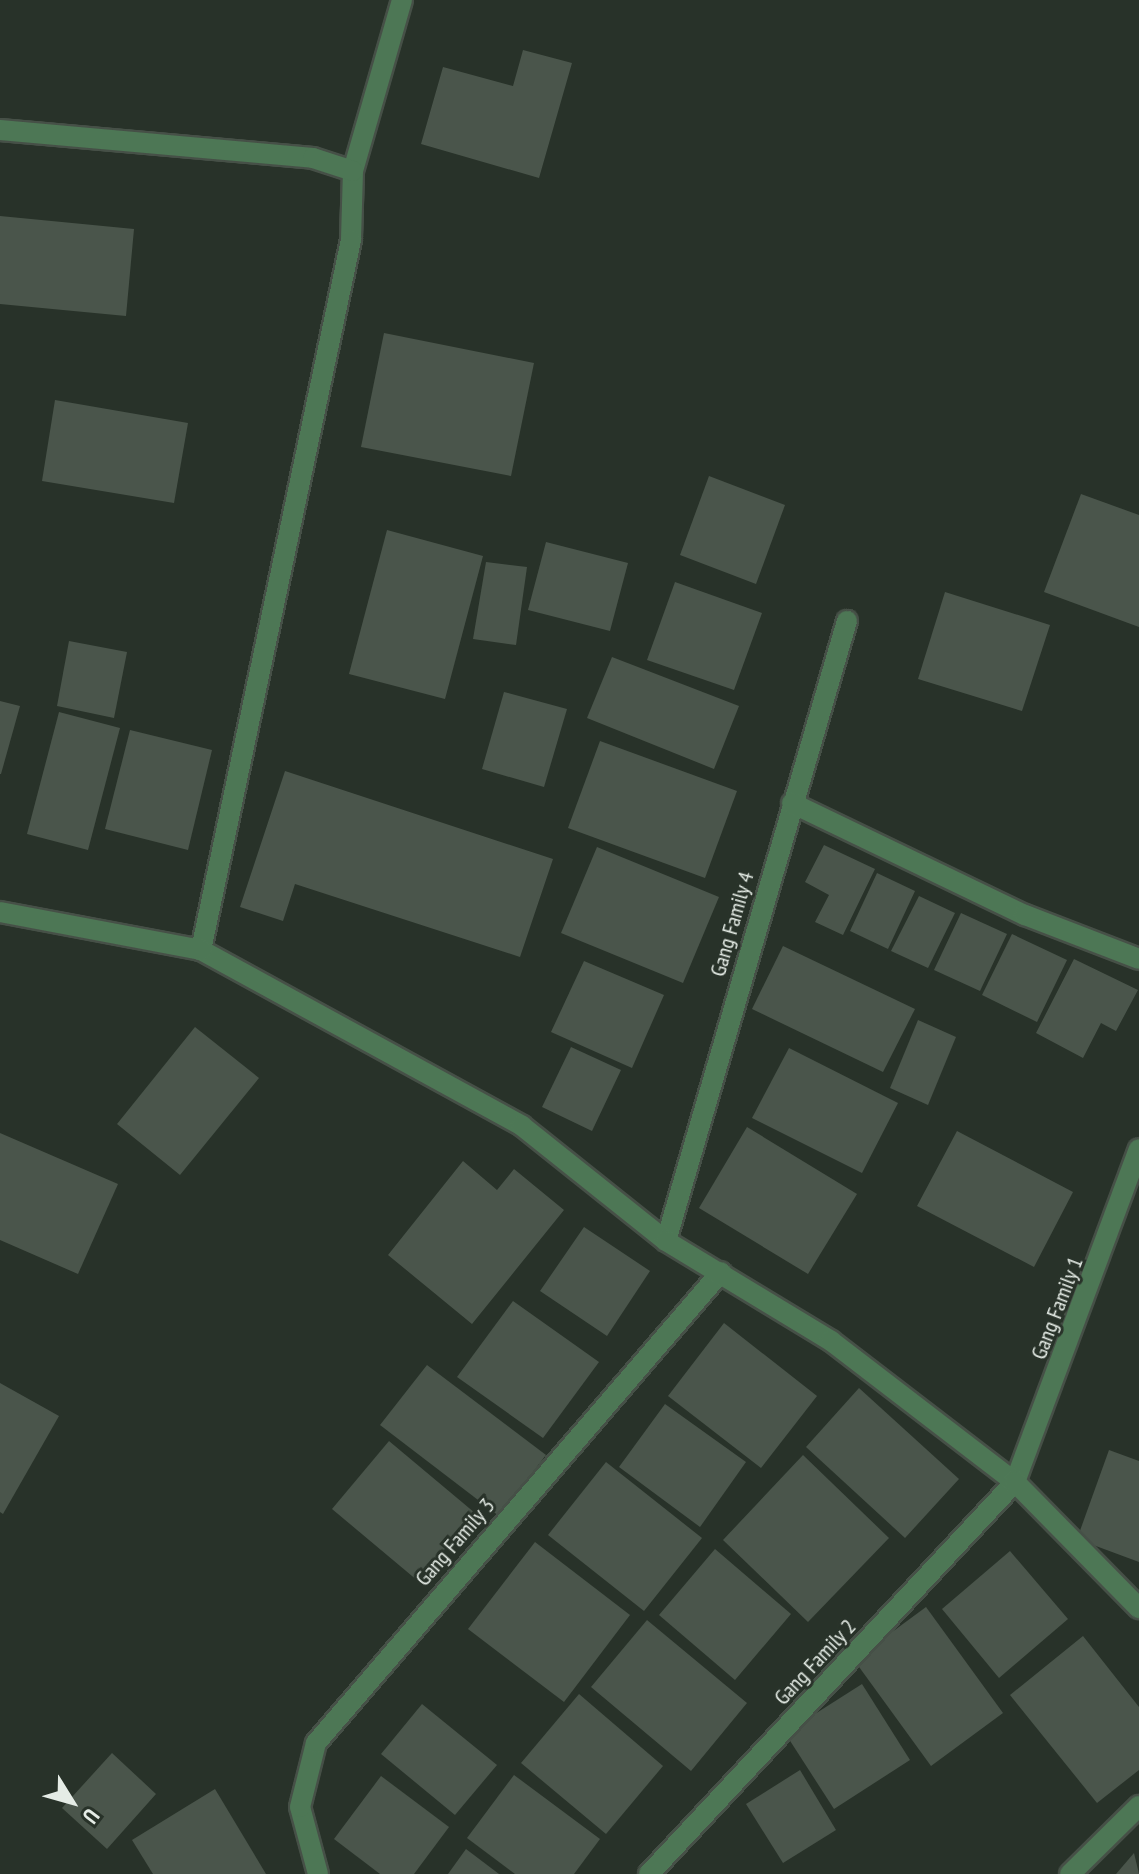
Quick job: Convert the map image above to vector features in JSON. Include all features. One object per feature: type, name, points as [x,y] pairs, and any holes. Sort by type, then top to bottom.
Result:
[{"type":"street","points":[[201,950],[351,240],[353,171],[402,0]]},
{"type":"street","points":[[0,130],[313,158],[353,171]]},
{"type":"street","name":"Gang Family 4","points":[[666,1241],[847,621]]},
{"type":"street","points":[[792,803],[1025,915],[1139,959]]},
{"type":"street","points":[[0,912],[201,950],[522,1126],[666,1241],[831,1341],[1015,1482],[1139,1608]]},
{"type":"street","name":"Gang Family 1","points":[[1015,1482],[1139,1149]]},
{"type":"street","name":"Gang Family 3","points":[[318,1874],[300,1807],[316,1743],[721,1272]]},
{"type":"street","name":"Gang Family 2","points":[[649,1874],[1015,1482]]},
{"type":"street","points":[[1070,1874],[1139,1806]]},
{"type":"building","points":[[523,50],[572,63],[539,178],[421,144],[443,67],[513,86]]},
{"type":"building","points":[[0,216],[134,229],[126,316],[0,304]]},
{"type":"building","points":[[384,333],[534,363],[511,476],[361,447]]},
{"type":"building","points":[[55,400],[188,423],[174,503],[42,481]]},
{"type":"building","points":[[709,476],[785,505],[756,584],[680,555]]},
{"type":"building","points":[[1081,494],[1139,515],[1139,627],[1044,592]]},
{"type":"building","points":[[387,530],[483,556],[445,699],[349,674]]},
{"type":"building","points":[[546,542],[628,563],[610,631],[528,610]]},
{"type":"building","points":[[486,562],[527,567],[516,645],[473,639]]},
{"type":"building","points":[[675,582],[762,613],[734,690],[647,660]]},
{"type":"building","points":[[945,592],[1050,625],[1022,711],[918,679]]},
{"type":"building","points":[[69,641],[127,652],[114,718],[57,706]]},
{"type":"building","points":[[612,657],[739,706],[714,769],[587,718]]},
{"type":"building","points":[[504,692],[567,709],[544,787],[482,769]]},
{"type":"building","points":[[0,701],[20,706],[1,774],[0,774]]},
{"type":"building","points":[[59,712],[120,728],[88,850],[27,834]]},
{"type":"building","points":[[130,730],[212,750],[188,850],[105,829]]},
{"type":"building","points":[[600,741],[737,791],[705,878],[568,828]]},
{"type":"building","points":[[285,771],[553,859],[520,957],[295,884],[283,921],[240,907]]},
{"type":"building","points":[[824,845],[875,869],[843,935],[815,922],[829,895],[805,882]]},
{"type":"building","points":[[597,847],[719,897],[683,983],[561,933]]},
{"type":"building","points":[[877,873],[915,891],[888,949],[850,931]]},
{"type":"building","points":[[919,896],[955,913],[928,968],[891,951]]},
{"type":"building","points":[[961,913],[1007,934],[980,991],[934,970]]},
{"type":"building","points":[[1012,934],[1067,960],[1037,1022],[982,995]]},
{"type":"building","points":[[783,946],[915,1009],[883,1072],[752,1009]]},
{"type":"building","points":[[1074,959],[1138,990],[1116,1031],[1101,1023],[1083,1058],[1036,1033]]},
{"type":"building","points":[[584,961],[664,995],[632,1068],[551,1032]]},
{"type":"building","points":[[918,1020],[956,1037],[928,1105],[890,1088]]},
{"type":"building","points":[[195,1027],[259,1078],[180,1175],[117,1124]]},
{"type":"building","points":[[571,1047],[621,1070],[592,1131],[542,1107]]},
{"type":"building","points":[[789,1048],[898,1103],[862,1173],[752,1118]]},
{"type":"building","points":[[747,1127],[857,1194],[808,1274],[699,1208]]},
{"type":"building","points":[[957,1131],[1073,1192],[1034,1267],[917,1206]]},
{"type":"building","points":[[0,1133],[118,1184],[78,1274],[0,1240]]},
{"type":"building","points":[[463,1161],[497,1190],[514,1169],[564,1210],[472,1324],[388,1255]]},
{"type":"building","points":[[584,1227],[650,1271],[607,1336],[540,1291]]},
{"type":"building","points":[[513,1301],[599,1362],[543,1438],[457,1377]]},
{"type":"building","points":[[724,1323],[817,1396],[761,1468],[668,1396]]},
{"type":"building","points":[[427,1365],[546,1455],[499,1516],[380,1425]]},
{"type":"building","points":[[0,1383],[59,1416],[3,1514],[0,1512]]},
{"type":"building","points":[[859,1388],[959,1479],[905,1538],[806,1447]]},
{"type":"building","points":[[665,1404],[746,1462],[700,1527],[619,1467]]},
{"type":"building","points":[[389,1441],[475,1513],[418,1581],[332,1509]]},
{"type":"building","points":[[1109,1450],[1139,1461],[1139,1562],[1077,1539]]},
{"type":"building","points":[[803,1455],[889,1538],[808,1622],[723,1540]]},
{"type":"building","points":[[606,1462],[702,1538],[644,1611],[548,1535]]},
{"type":"building","points":[[535,1542],[630,1615],[564,1702],[468,1629]]},
{"type":"building","points":[[715,1549],[791,1614],[735,1680],[659,1615]]},
{"type":"building","points":[[1010,1551],[1068,1619],[999,1678],[942,1609]]},
{"type":"building","points":[[926,1607],[1003,1713],[931,1766],[854,1660]]},
{"type":"building","points":[[647,1620],[747,1703],[691,1771],[591,1687]]},
{"type":"building","points":[[1083,1636],[1139,1707],[1139,1770],[1097,1803],[1010,1695]]},
{"type":"building","points":[[862,1684],[910,1760],[834,1809],[785,1733]]},
{"type":"building","points":[[579,1694],[663,1766],[606,1834],[521,1763]]},
{"type":"building","points":[[422,1704],[497,1765],[455,1815],[381,1754]]},
{"type":"building","points":[[112,1753],[156,1794],[107,1849],[62,1808]]},
{"type":"building","points":[[800,1770],[836,1830],[783,1863],[746,1804]]},
{"type":"building","points":[[514,1775],[600,1839],[574,1874],[515,1874],[467,1838]]},
{"type":"building","points":[[381,1776],[449,1827],[414,1874],[380,1874],[334,1839]]},
{"type":"building","points":[[215,1789],[266,1874],[153,1874],[132,1840]]},
{"type":"building","points":[[466,1849],[499,1874],[448,1874]]},
{"type":"building","points":[[1134,1853],[1139,1874],[1116,1874]]}]
